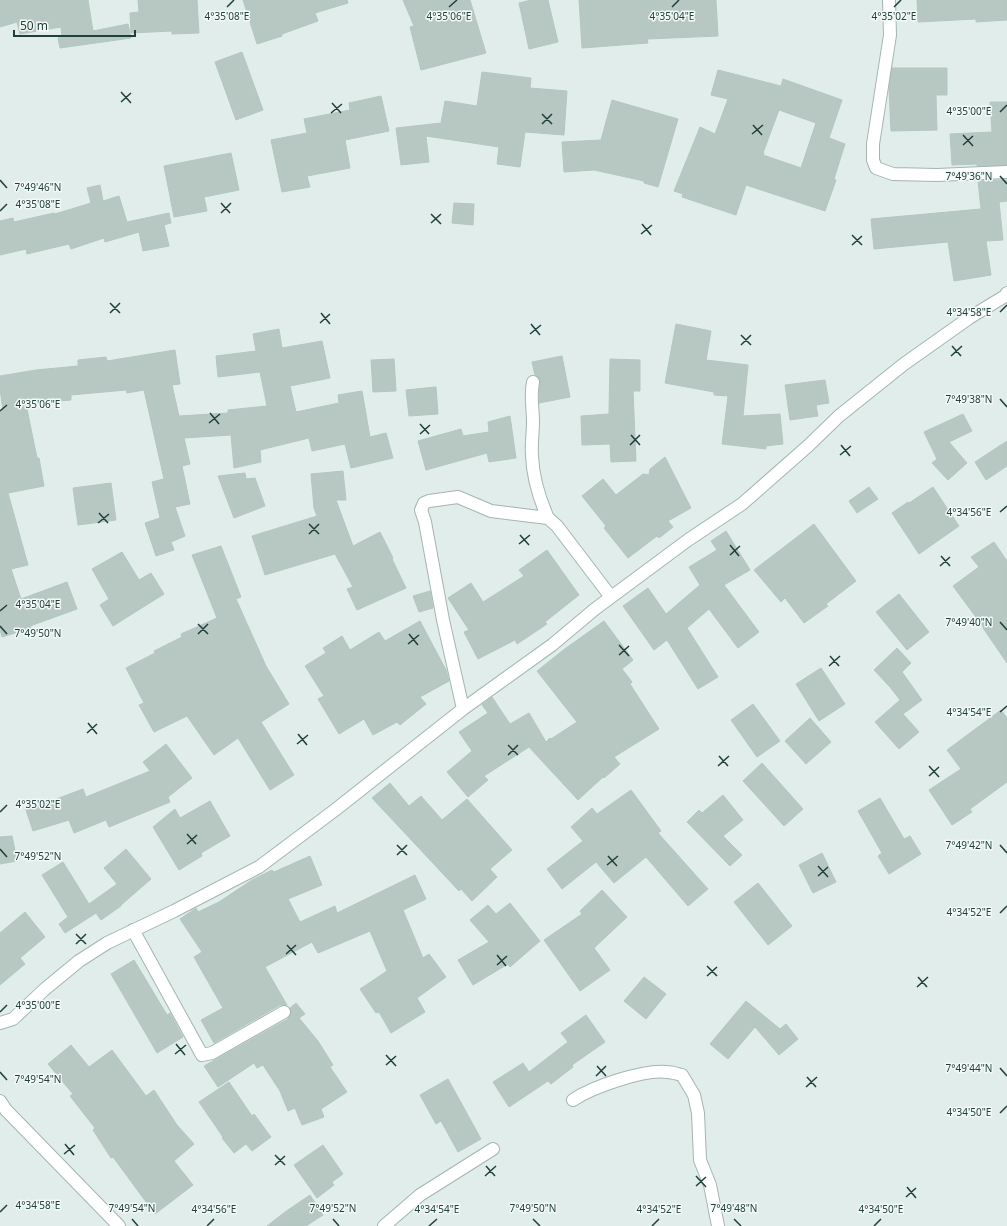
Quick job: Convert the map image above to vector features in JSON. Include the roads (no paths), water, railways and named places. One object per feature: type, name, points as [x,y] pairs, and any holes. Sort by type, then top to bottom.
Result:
[{"type":"street","points":[[890,0],[890,35],[873,144],[873,160],[876,168],[893,174],[937,175],[1007,172]]},
{"type":"street","points":[[0,1023],[13,1019],[45,989],[79,961],[107,943],[174,911],[259,867],[335,810],[463,709],[552,645],[611,597],[688,540],[742,504],[808,446],[839,416],[904,364],[969,318],[1006,296],[1007,293]]},
{"type":"street","points":[[533,382],[530,393],[533,422],[532,455],[540,501],[548,518],[557,526],[611,597]]},
{"type":"street","points":[[463,709],[443,620],[425,522],[421,510],[424,503],[458,497],[491,511],[548,518]]},
{"type":"street","points":[[134,930],[202,1055],[212,1054],[284,1012]]},
{"type":"street","points":[[573,1100],[581,1094],[640,1074],[666,1072],[682,1075],[694,1095],[698,1113],[700,1160],[710,1185],[718,1226]]},
{"type":"street","points":[[0,1101],[6,1110],[119,1226]]},
{"type":"street","points":[[384,1226],[420,1196],[493,1149]]}]
